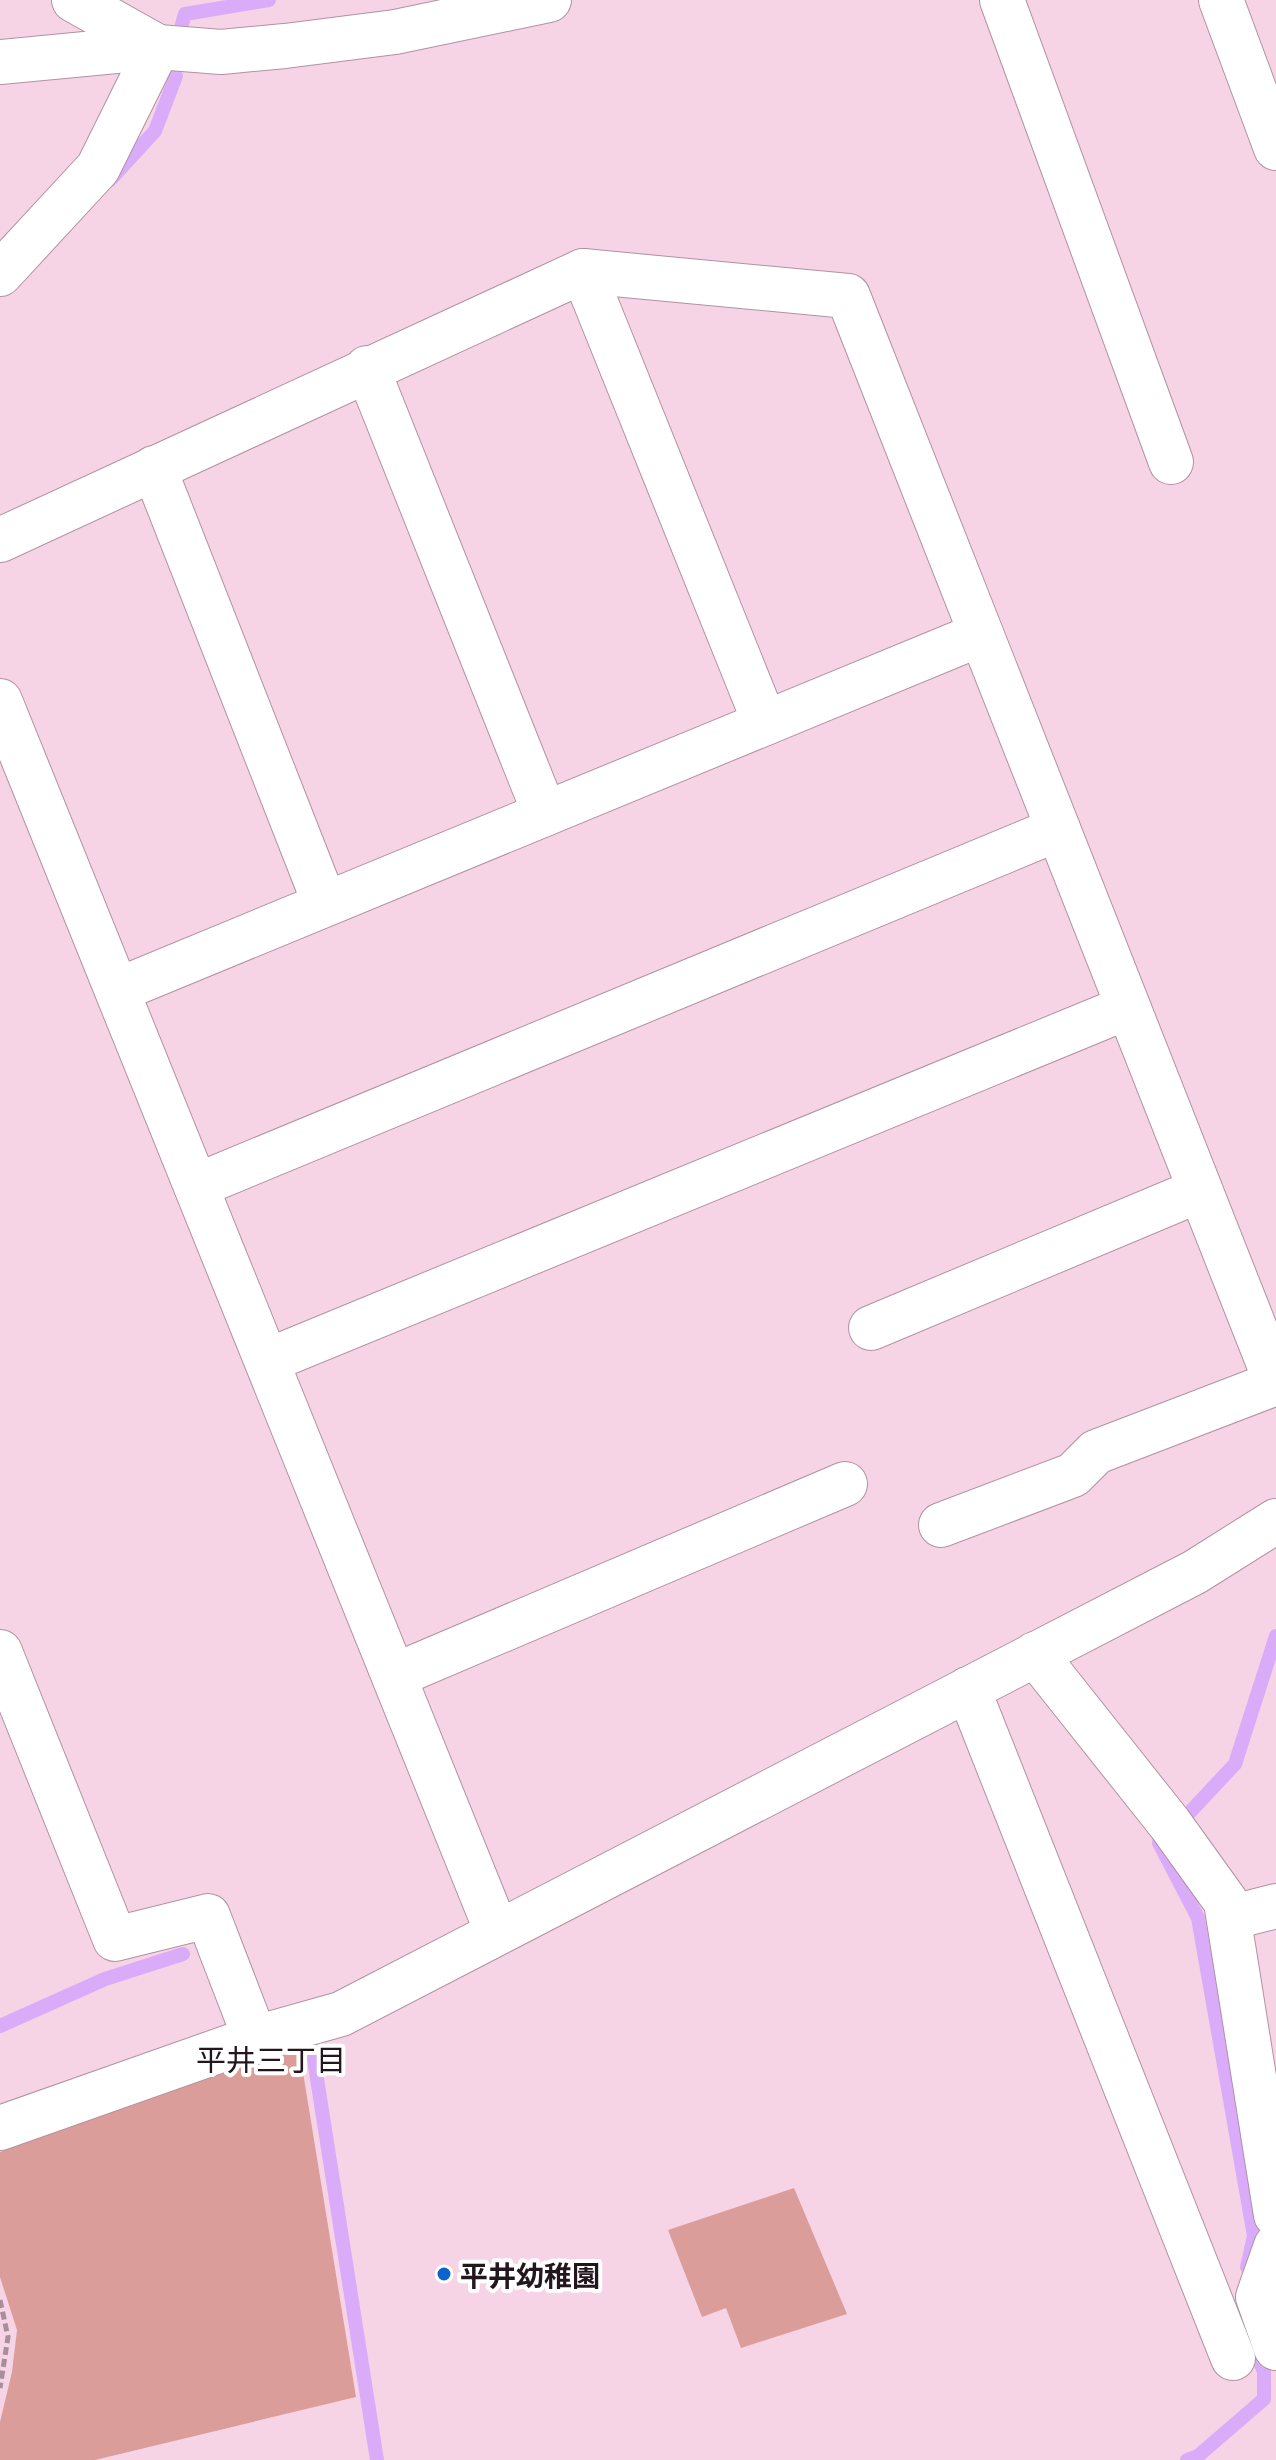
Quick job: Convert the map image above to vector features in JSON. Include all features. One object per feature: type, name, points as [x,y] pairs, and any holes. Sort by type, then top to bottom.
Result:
[{"type":"street","points":[[74,0],[158,47]]},
{"type":"street","points":[[0,62],[158,47],[221,52],[285,46],[395,32],[549,0]]},
{"type":"street","points":[[1002,0],[1171,462]]},
{"type":"street","points":[[1221,0],[1276,148]]},
{"type":"street","points":[[0,274],[98,168],[158,47]]},
{"type":"street","points":[[583,271],[765,723]]},
{"type":"street","points":[[0,540],[367,368],[583,271],[848,296],[1276,1383],[1096,1452],[1073,1475],[941,1525]]},
{"type":"street","points":[[367,368],[545,814]]},
{"type":"street","points":[[154,468],[325,904]]},
{"type":"street","points":[[118,990],[981,634]]},
{"type":"street","points":[[0,701],[497,1932]]},
{"type":"street","points":[[196,1186],[1058,829]]},
{"type":"street","points":[[267,1361],[1128,1007]]},
{"type":"street","points":[[871,1328],[1200,1190]]},
{"type":"street","points":[[394,1676],[845,1484]]},
{"type":"street","points":[[0,2128],[255,2038],[341,2014],[1195,1572],[1276,1521]]},
{"type":"street","points":[[0,1652],[115,1939],[208,1916],[255,2038]]},
{"type":"street","points":[[1035,1654],[1175,1830],[1226,1902],[1276,2215]]},
{"type":"street","points":[[968,1689],[1233,2358]]},
{"type":"street","points":[[1229,1918],[1276,1906]]},
{"type":"street","points":[[1276,2246],[1267,2294],[1276,2348]]},
{"type":"path","points":[[0,2300],[8,2337],[0,2388]]},
{"type":"shaded area","points":[[299,2048],[356,2397],[95,2460],[0,2460],[0,2422],[12,2372],[17,2330],[0,2277],[0,2152],[179,2084]]},
{"type":"shaded area","points":[[794,2188],[847,2314],[741,2348],[726,2308],[702,2317],[668,2230]]},
{"type":"waterway","points":[[182,24],[185,14],[269,0]]},
{"type":"waterway","points":[[110,180],[155,131],[176,76]]},
{"type":"waterway","points":[[1177,1826],[1235,1764],[1276,1636]]},
{"type":"waterway","points":[[1162,1840],[1159,1843],[1198,1918],[1254,2236],[1247,2267]]},
{"type":"waterway","points":[[0,2026],[105,1979],[183,1954]]},
{"type":"waterway","points":[[312,2047],[377,2460]]},
{"type":"waterway","points":[[1187,2460],[1198,2456],[1264,2399],[1264,2372],[1255,2348]]},
{"type":"place","name":"平井幼稚園","points":[[444,2274]]},
{"type":"district","name":"平井三丁目","points":[[271,2058]]}]
